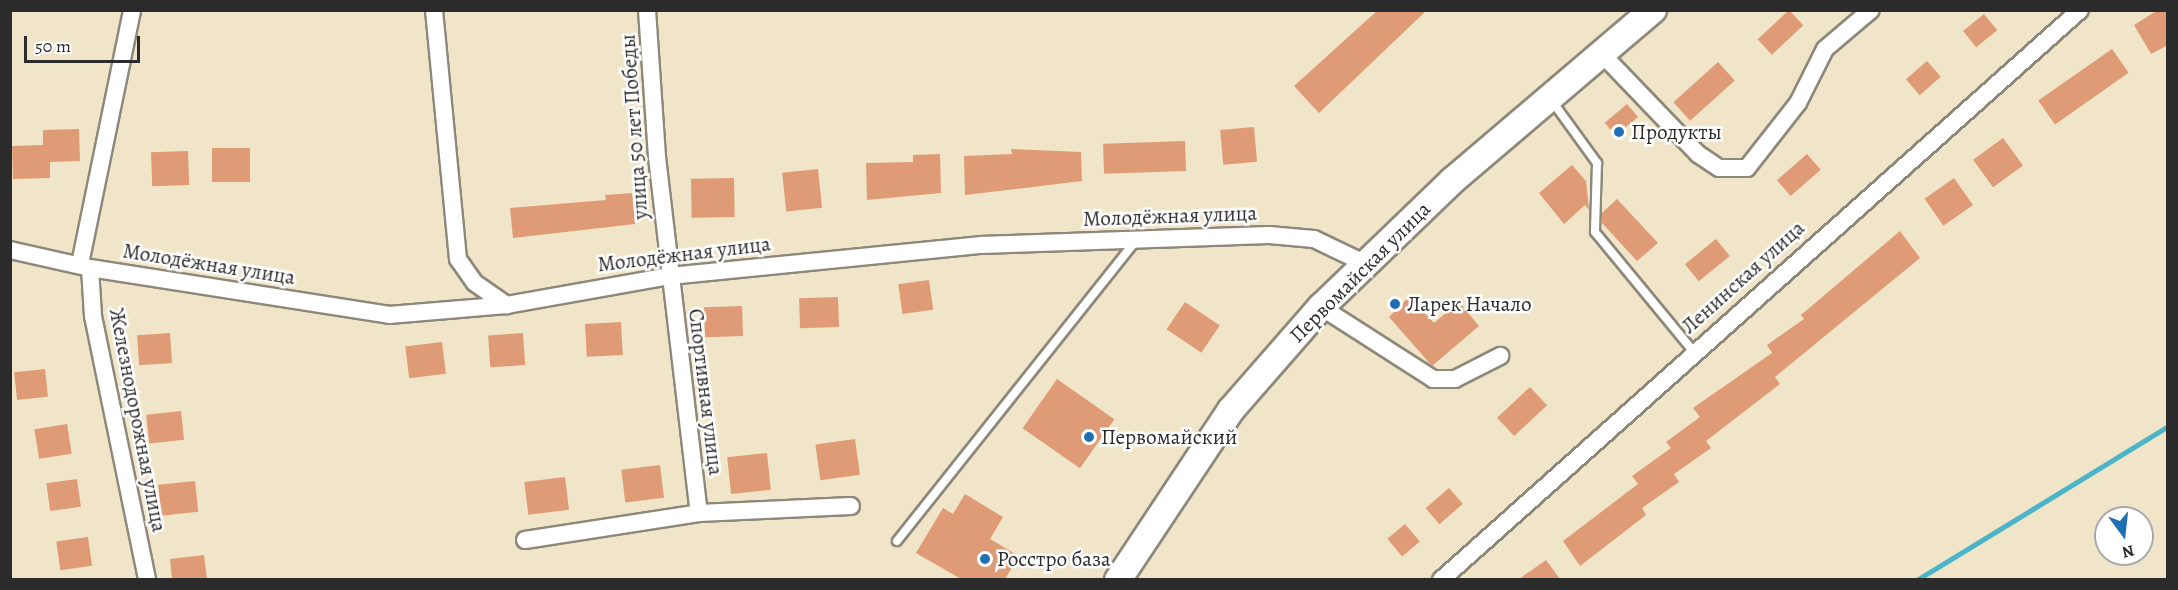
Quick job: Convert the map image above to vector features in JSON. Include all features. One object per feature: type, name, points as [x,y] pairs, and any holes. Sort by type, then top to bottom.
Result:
[{"type":"main road","name":"Первомайская улица","points":[[1118,579],[1230,410],[1321,307],[1364,263],[1653,10]]},
{"type":"street","name":"Железнодорожная улица","points":[[132,10],[85,266],[93,316],[147,579]]},
{"type":"street","points":[[434,10],[458,259],[475,283],[507,305]]},
{"type":"street","name":"улица 50 лет Победы","points":[[648,10],[670,276]]},
{"type":"street","points":[[1602,54],[1698,154],[1719,168],[1747,168],[1798,103],[1825,49],[1871,10]]},
{"type":"street","name":"Ленинская улица","points":[[1441,579],[2079,10]]},
{"type":"street","name":"Молодёжная улица","points":[[10,250],[85,266],[389,315],[507,305],[670,276],[981,245],[1137,239],[1314,239],[1364,263]]},
{"type":"street","name":"Спортивная улица","points":[[670,276],[699,513]]},
{"type":"street","points":[[1321,307],[1433,379],[1455,379],[1500,356]]},
{"type":"street","points":[[525,540],[699,513],[851,506]]},
{"type":"lane","points":[[1550,98],[1597,163],[1595,232],[1694,352]]},
{"type":"lane","points":[[897,541],[1137,239]]},
{"type":"building","points":[[1378,10],[1427,10],[1319,113],[1294,86]]},
{"type":"building","points":[[1789,10],[1803,25],[1772,55],[1758,39]]},
{"type":"building","points":[[2158,10],[2168,10],[2168,45],[2151,54],[2134,25]]},
{"type":"building","points":[[1984,14],[1997,30],[1976,47],[1963,31]]},
{"type":"building","points":[[2112,49],[2129,73],[2055,124],[2038,101]]},
{"type":"building","points":[[1927,61],[1941,77],[1920,95],[1906,79]]},
{"type":"building","points":[[1718,62],[1735,81],[1690,121],[1673,102]]},
{"type":"building","points":[[1627,104],[1638,117],[1616,136],[1605,123]]},
{"type":"building","points":[[1254,127],[1257,162],[1223,165],[1220,130]]},
{"type":"building","points":[[79,129],[80,161],[50,162],[50,178],[13,179],[12,146],[43,145],[43,130]]},
{"type":"building","points":[[2003,138],[2023,166],[1993,187],[1973,160]]},
{"type":"building","points":[[1185,141],[1186,171],[1104,174],[1103,144]]},
{"type":"building","points":[[212,148],[250,148],[250,182],[212,182]]},
{"type":"building","points":[[1011,149],[1081,152],[1082,181],[965,195],[964,156],[1012,154]]},
{"type":"building","points":[[188,151],[189,185],[152,186],[151,152]]},
{"type":"building","points":[[940,154],[941,193],[867,200],[866,163],[913,162],[913,155]]},
{"type":"building","points":[[1807,154],[1821,170],[1791,196],[1777,180]]},
{"type":"building","points":[[1572,165],[1586,181],[1589,210],[1585,205],[1564,224],[1539,193]]},
{"type":"building","points":[[818,169],[822,208],[786,212],[782,173]]},
{"type":"building","points":[[734,178],[735,217],[692,218],[691,179]]},
{"type":"building","points":[[1954,178],[1973,205],[1943,226],[1925,199]]},
{"type":"building","points":[[632,193],[635,224],[513,238],[510,208],[606,200],[605,195]]},
{"type":"building","points":[[1617,199],[1658,243],[1637,261],[1602,223],[1602,213]]},
{"type":"building","points":[[1900,231],[1920,258],[1775,377],[1780,384],[1706,441],[1711,448],[1674,474],[1679,482],[1642,508],[1646,515],[1580,566],[1563,541],[1638,484],[1632,476],[1671,448],[1666,442],[1700,417],[1693,408],[1772,353],[1767,345],[1804,319],[1801,315]]},
{"type":"building","points":[[1716,239],[1730,256],[1699,281],[1685,264]]},
{"type":"building","points":[[929,280],[933,310],[902,314],[898,284]]},
{"type":"building","points":[[838,297],[839,327],[800,328],[799,298]]},
{"type":"building","points":[[1409,297],[1434,323],[1459,302],[1479,326],[1432,366],[1389,317]]},
{"type":"building","points":[[1185,302],[1220,325],[1201,353],[1167,329]]},
{"type":"building","points":[[742,306],[743,336],[705,337],[704,307]]},
{"type":"building","points":[[621,322],[623,355],[587,357],[585,324]]},
{"type":"building","points":[[170,333],[172,363],[139,365],[137,335]]},
{"type":"building","points":[[523,333],[525,365],[490,367],[488,335]]},
{"type":"building","points":[[442,342],[446,374],[409,378],[405,347]]},
{"type":"building","points":[[45,369],[48,397],[17,400],[14,372]]},
{"type":"building","points":[[1057,379],[1114,419],[1080,468],[1023,428]]},
{"type":"building","points":[[1530,387],[1547,405],[1514,436],[1497,418]]},
{"type":"building","points":[[181,411],[184,440],[149,443],[146,415]]},
{"type":"building","points":[[67,424],[72,454],[39,459],[34,429]]},
{"type":"building","points":[[855,439],[860,475],[820,480],[815,445]]},
{"type":"building","points":[[767,453],[771,490],[731,494],[727,457]]},
{"type":"building","points":[[660,465],[664,498],[625,503],[621,470]]},
{"type":"building","points":[[565,477],[569,510],[528,515],[524,482]]},
{"type":"building","points":[[77,479],[81,507],[50,511],[46,483]]},
{"type":"building","points":[[195,481],[198,512],[161,516],[158,485]]},
{"type":"building","points":[[1449,488],[1463,504],[1439,524],[1426,508]]},
{"type":"building","points":[[965,494],[1003,517],[990,539],[1019,556],[1005,579],[961,579],[916,553],[943,508],[953,514]]},
{"type":"building","points":[[1405,524],[1420,542],[1402,556],[1387,539]]},
{"type":"building","points":[[88,537],[92,566],[60,570],[56,541]]},
{"type":"building","points":[[204,555],[207,579],[172,579],[170,559]]},
{"type":"building","points":[[1546,560],[1560,579],[1519,579]]},
{"type":"waterway","points":[[1917,580],[2168,426]]},
{"type":"place","name":"Продукты","points":[[1619,132]]},
{"type":"place","name":"Ларек Начало","points":[[1395,304]]},
{"type":"place","name":"Первомайский","points":[[1089,437]]},
{"type":"place","name":"Росстро база","points":[[985,559]]}]
